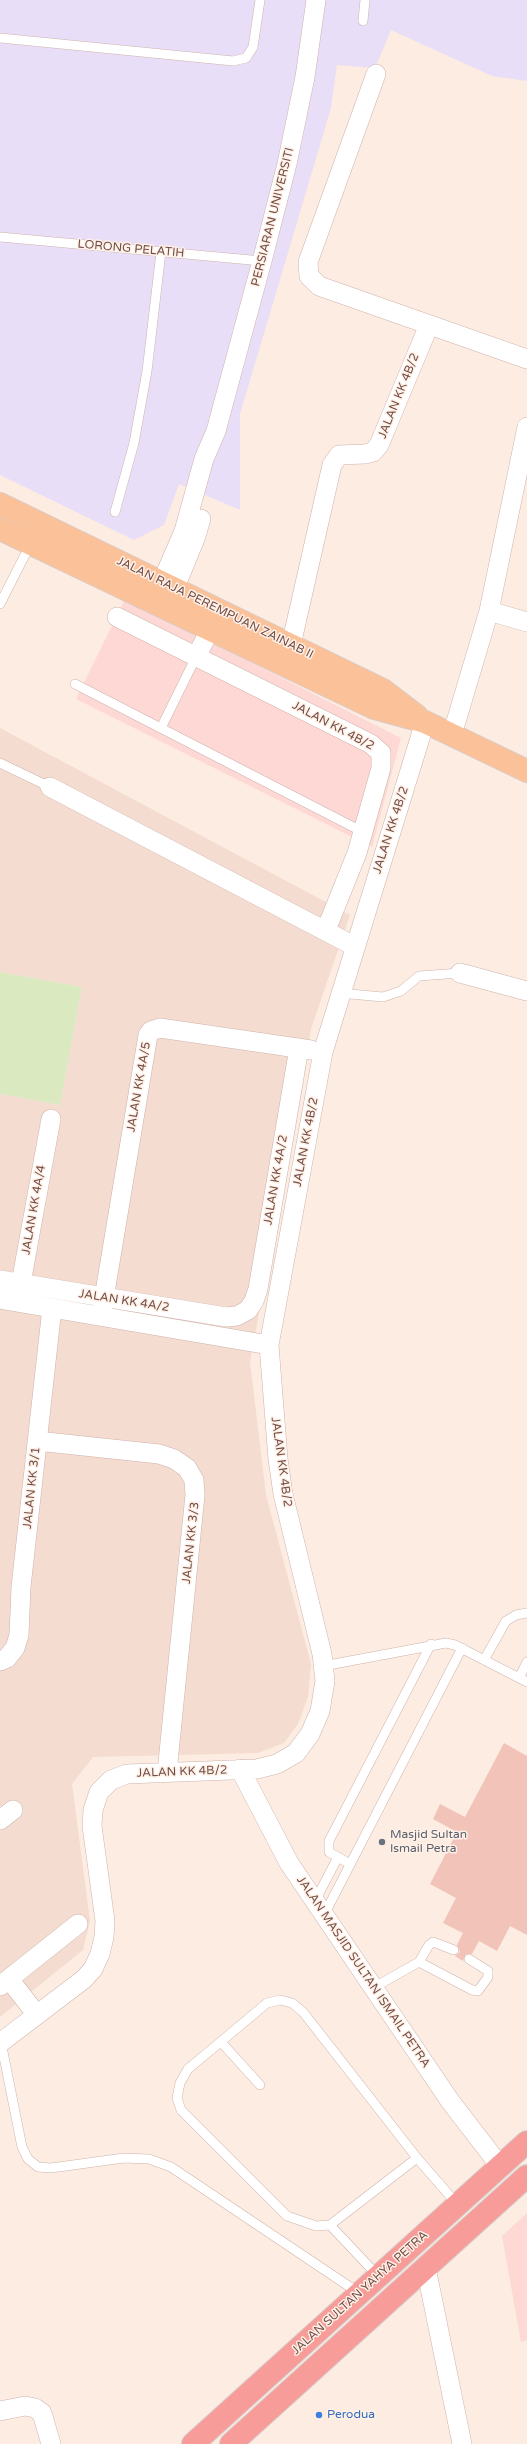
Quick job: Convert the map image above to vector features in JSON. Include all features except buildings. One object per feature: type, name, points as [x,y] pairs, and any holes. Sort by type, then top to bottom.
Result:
[{"type":"highway","name":"JALAN SULTAN YAHYA PETRA","points":[[193,2444],[527,2142]]},
{"type":"highway","points":[[240,2441],[426,2268],[527,2177]]},
{"type":"main road","name":"JALAN RAJA PEREMPUAN ZAINAB II","points":[[0,504],[164,596],[210,630],[374,708],[425,722],[527,771]]},
{"type":"main road","name":"JALAN RAJA PEREMPUAN ZAINAB II","points":[[0,528],[31,543],[291,645],[383,690],[425,722]]},
{"type":"street","name":"PERSIARAN UNIVERSITI","points":[[164,596],[204,460],[216,431],[287,164],[305,77],[316,0]]},
{"type":"street","points":[[376,74],[307,269],[313,282],[319,286],[527,359]]},
{"type":"street","name":"JALAN KK 4B/2","points":[[291,645],[332,465],[339,455],[364,454],[373,452],[379,446],[428,325]]},
{"type":"street","points":[[452,735],[489,611],[527,427]]},
{"type":"street","points":[[489,611],[527,622]]},
{"type":"street","name":"JALAN KK 4B/2","points":[[116,617],[377,748],[381,753],[381,768],[357,853],[326,930]]},
{"type":"street","points":[[196,657],[210,630]]},
{"type":"street","name":"JALAN KK 4B/2","points":[[1,2043],[84,1979],[93,1969],[100,1954],[104,1937],[104,1921],[92,1826],[93,1810],[99,1792],[111,1780],[127,1774],[240,1769],[277,1764],[296,1753],[310,1734],[320,1711],[325,1681],[322,1654],[283,1494],[278,1459],[270,1339],[323,1052],[339,994],[425,722]]},
{"type":"street","points":[[50,787],[326,930],[354,946]]},
{"type":"street","points":[[460,973],[527,991]]},
{"type":"street","name":"JALAN KK 4A/5","points":[[101,1316],[148,1034],[151,1031],[160,1028],[323,1052]]},
{"type":"street","name":"JALAN KK 4A/2","points":[[0,1280],[226,1317],[237,1316],[248,1310],[254,1301],[258,1289],[299,1048]]},
{"type":"street","name":"JALAN KK 4A/4","points":[[9,1300],[21,1283],[51,1119]]},
{"type":"street","points":[[9,1300],[101,1316],[270,1339]]},
{"type":"street","name":"JALAN KK 3/1","points":[[0,1661],[7,1658],[15,1648],[19,1635],[21,1587],[52,1308]]},
{"type":"street","points":[[248,1310],[270,1339]]},
{"type":"street","name":"JALAN KK 3/3","points":[[37,1441],[159,1454],[174,1459],[186,1468],[194,1480],[195,1496],[167,1772]]},
{"type":"street","name":"JALAN MASJID SULTAN ISMAIL PETRA","points":[[240,1769],[289,1863],[450,2101],[500,2166]]},
{"type":"street","points":[[36,2015],[5,1983],[78,1924]]},
{"type":"street","points":[[426,2268],[462,2444]]},
{"type":"street","points":[[0,2411],[25,2406],[35,2408],[42,2413],[47,2423],[51,2444]]},
{"type":"lane","points":[[0,38],[233,61],[246,58],[253,47],[260,0]]},
{"type":"lane","points":[[363,21],[365,0]]},
{"type":"lane","name":"LORONG PELATIH","points":[[0,237],[262,260]]},
{"type":"lane","points":[[115,512],[134,443],[147,371],[160,252]]},
{"type":"lane","points":[[0,604],[31,543]]},
{"type":"lane","points":[[161,728],[196,657]]},
{"type":"lane","points":[[75,684],[363,832]]},
{"type":"lane","points":[[0,763],[50,787]]},
{"type":"lane","points":[[339,994],[383,997],[401,991],[419,976],[426,974],[460,973]]},
{"type":"lane","points":[[484,1660],[506,1621],[516,1615],[527,1613]]},
{"type":"lane","points":[[323,1666],[431,1644],[446,1643],[462,1648],[523,1680],[527,1662]]},
{"type":"lane","points":[[350,1864],[329,1852],[329,1841],[431,1644]]},
{"type":"lane","points":[[319,1908],[350,1864],[462,1648]]},
{"type":"lane","points":[[319,1908],[338,1857]]},
{"type":"lane","points":[[374,1988],[419,1962],[429,1945],[434,1942],[454,1950]]},
{"type":"lane","points":[[419,1962],[472,1990],[478,1991],[488,1977],[488,1971],[469,1959]]},
{"type":"lane","points":[[417,2158],[330,2225],[316,2226],[287,2216],[181,2110],[178,2098],[180,2083],[188,2069],[267,2003],[280,2000],[292,2003],[303,2012],[417,2158],[457,2204]]},
{"type":"lane","points":[[221,2042],[260,2085]]},
{"type":"lane","points":[[1,2043],[22,2147],[28,2160],[38,2167],[51,2168],[124,2158],[149,2159],[170,2167],[359,2293]]},
{"type":"lane","points":[[330,2225],[378,2276]]},
{"type":"shaded area","points":[[0,0],[527,0],[527,81],[492,76],[391,30],[375,68],[337,65],[331,108],[240,414],[240,510],[179,484],[164,525],[134,540],[0,475]]},
{"type":"shaded area","points":[[125,599],[401,738],[372,847],[76,699]]},
{"type":"shaded area","points":[[0,728],[350,915],[311,1029],[250,1362],[266,1495],[311,1664],[308,1697],[298,1724],[284,1743],[258,1753],[93,1757],[72,1784],[90,1921],[83,1950],[0,2017],[0,1094],[60,1105],[82,987],[0,972]]},
{"type":"shaded area","points":[[527,2213],[527,2340],[521,2342],[502,2236]]},
{"type":"green space","points":[[0,972],[82,987],[60,1105],[0,1094]]},
{"type":"place","name":"Masjid Sultan Ismail Petra","points":[[382,1842]]},
{"type":"place","name":"Perodua","points":[[319,2415]]}]
